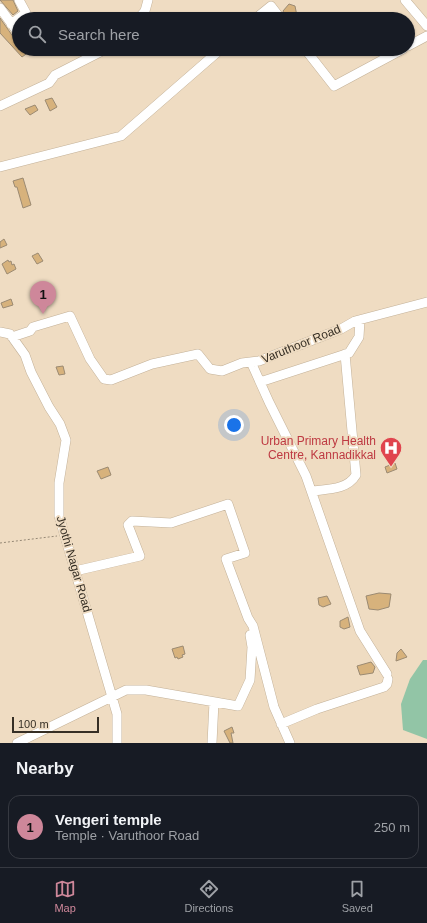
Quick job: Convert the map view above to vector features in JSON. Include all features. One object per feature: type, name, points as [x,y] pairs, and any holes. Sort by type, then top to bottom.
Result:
[{"type":"street","points":[[19,0],[25,12]]},
{"type":"street","points":[[144,12],[148,0]]},
{"type":"street","points":[[405,0],[427,26]]},
{"type":"street","points":[[264,12],[271,6],[276,12]]},
{"type":"street","points":[[0,8],[11,24]]},
{"type":"street","points":[[415,42],[427,36]]},
{"type":"street","points":[[0,106],[49,84],[55,75],[92,56]]},
{"type":"street","points":[[0,167],[122,136],[213,56]]},
{"type":"street","points":[[310,56],[334,86],[390,56]]},
{"type":"street","name":"Varuthoor Road","points":[[12,337],[30,331],[33,327],[70,316],[98,374],[104,380],[111,380],[152,364],[198,354],[210,369],[222,371],[242,363],[266,359],[341,329],[354,321],[427,302]]},
{"type":"street","points":[[260,382],[349,353],[359,337],[360,320]]},
{"type":"street","points":[[0,332],[10,334],[12,337]]},
{"type":"street","name":"Jyothi Nagar Road","points":[[12,337],[25,355],[31,372],[49,407],[60,424],[66,440],[59,483],[59,516],[117,714],[117,743]]},
{"type":"street","points":[[312,492],[345,486],[351,482],[356,475],[345,354]]},
{"type":"street","points":[[251,362],[306,476],[360,632],[387,677],[387,684],[384,687],[317,708],[281,724]]},
{"type":"street","points":[[75,571],[140,556],[128,525],[132,521],[171,523],[228,504],[245,553],[226,559],[248,618],[253,626],[270,693],[281,724],[290,743]]},
{"type":"street","points":[[18,743],[126,690],[146,690],[238,706],[250,680],[252,647],[248,618]]},
{"type":"street","points":[[212,743],[214,702]]},
{"type":"path","points":[[0,543],[58,536]]},
{"type":"green space","points":[[423,660],[427,660],[427,739],[403,730],[401,704],[410,679]]},
{"type":"building","points":[[0,0],[13,0],[18,11],[12,12],[12,14]]},
{"type":"building","points":[[289,4],[295,6],[296,12],[284,12]]},
{"type":"building","points":[[0,18],[12,35],[12,46],[0,33]]},
{"type":"building","points":[[52,98],[57,107],[50,111],[45,100]]},
{"type":"building","points":[[35,105],[38,110],[30,115],[25,109]]},
{"type":"building","points":[[23,178],[31,205],[23,208],[17,187],[15,187],[13,181]]},
{"type":"building","points":[[4,239],[7,245],[0,248],[0,242]]},
{"type":"building","points":[[38,253],[43,261],[37,264],[32,256]]},
{"type":"building","points":[[8,260],[9,262],[11,261],[12,265],[14,264],[16,269],[7,274],[2,264]]},
{"type":"building","points":[[11,299],[13,305],[3,308],[1,303]]},
{"type":"building","points":[[63,366],[65,374],[59,375],[56,367]]},
{"type":"building","points":[[395,463],[397,469],[387,473],[385,467]]},
{"type":"building","points":[[108,467],[111,475],[101,479],[97,471]]},
{"type":"building","points":[[379,593],[391,594],[389,607],[378,610],[369,609],[366,596]]},
{"type":"building","points":[[327,596],[331,604],[323,607],[319,605],[318,598]]},
{"type":"building","points":[[348,617],[350,627],[344,629],[340,627],[340,621]]},
{"type":"building","points":[[183,646],[185,654],[182,655],[183,657],[178,659],[177,657],[175,658],[172,649]]},
{"type":"building","points":[[401,649],[407,657],[396,661],[397,653]]},
{"type":"building","points":[[371,662],[375,667],[373,673],[360,675],[357,666]]},
{"type":"building","points":[[232,727],[234,733],[231,733],[233,743],[230,743],[224,731]]},
{"type":"place","name":"Vengeri temple","points":[[43,314]]},
{"type":"place","name":"Urban Primary Health Centre, Kannadikkal","points":[[391,468]]}]
